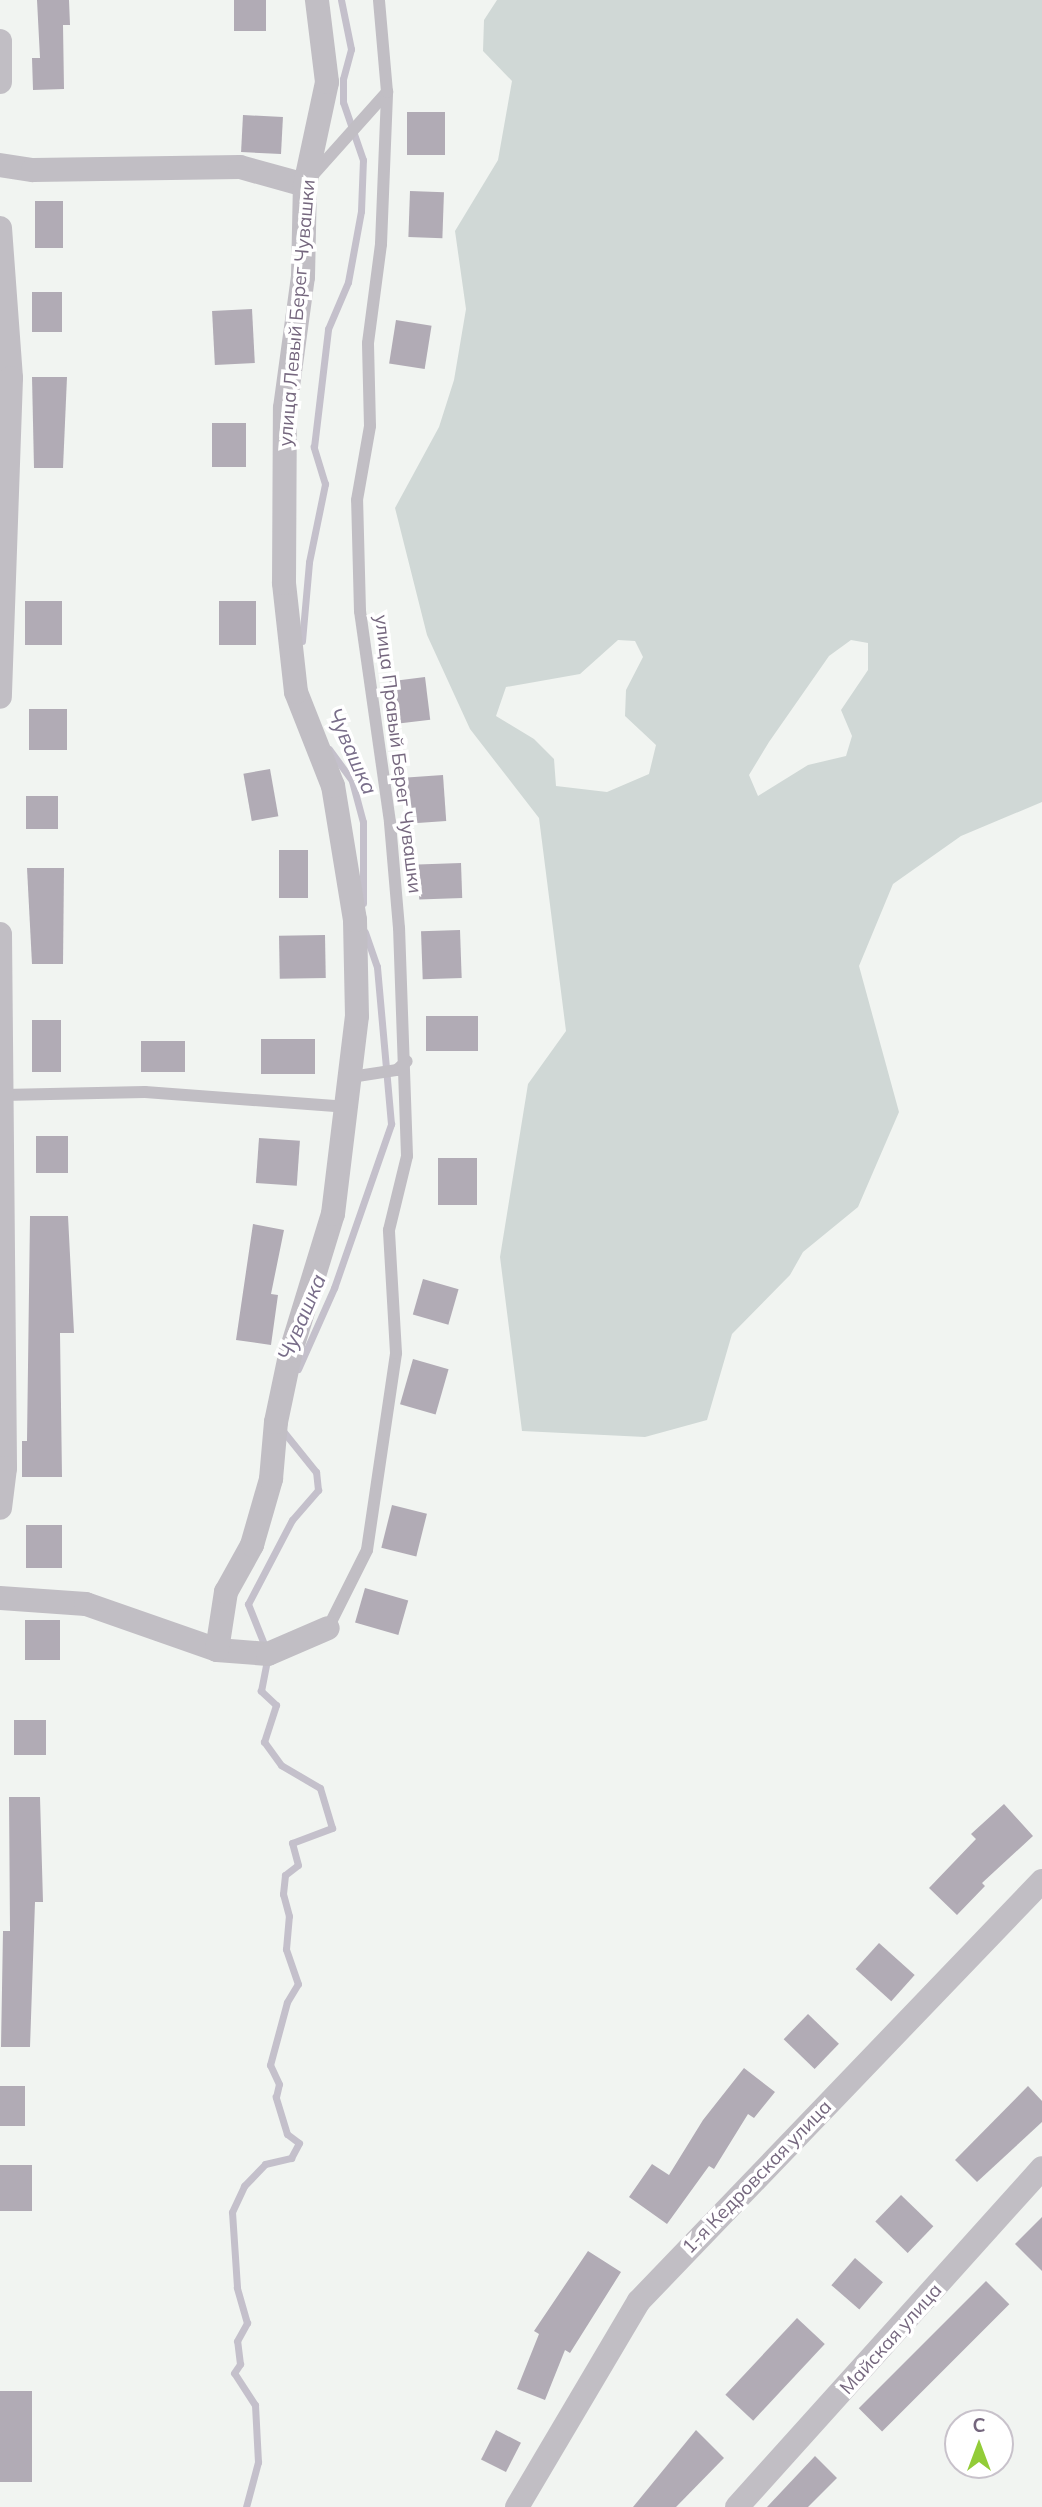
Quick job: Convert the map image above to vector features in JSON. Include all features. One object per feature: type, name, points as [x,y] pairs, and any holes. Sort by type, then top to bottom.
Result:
[{"type":"street","name":"улица Левый Берег Чувашки","points":[[217,1650],[226,1592],[251,1545],[271,1479],[283,1386],[333,1214],[349,1107],[357,1016],[355,920],[333,786],[296,692],[284,583],[285,408],[303,277],[305,185],[327,82],[317,0]]},
{"type":"street","points":[[0,41],[0,82]]},
{"type":"street","points":[[0,164],[33,170],[240,167],[305,185]]},
{"type":"street","points":[[0,228],[12,378],[0,697]]},
{"type":"street","points":[[0,934],[5,1468],[0,1508]]},
{"type":"street","points":[[0,1598],[86,1604],[217,1650],[268,1654],[328,1628]]},
{"type":"street","name":"1-я Кедровская улица","points":[[517,2507],[639,2301],[1042,1881]]},
{"type":"street","name":"Майская улица","points":[[737,2507],[1042,2168]]},
{"type":"lane","name":"улица Правый Берег Чувашки","points":[[328,1628],[367,1550],[394,1366],[389,1230],[407,1156],[390,822],[360,611],[357,500],[370,426],[368,343],[380,244],[387,92],[379,0]]},
{"type":"lane","points":[[305,185],[387,92]]},
{"type":"lane","points":[[351,1076],[376,1075],[402,1065]]},
{"type":"lane","points":[[3,1095],[145,1092],[349,1107]]},
{"type":"shaded area","points":[[497,0],[1042,0],[1042,802],[961,836],[893,884],[859,966],[899,1112],[858,1207],[803,1252],[790,1275],[732,1334],[707,1420],[645,1437],[522,1431],[500,1257],[528,1084],[566,1031],[539,818],[470,729],[427,635],[395,508],[439,427],[454,380],[466,309],[455,231],[498,160],[512,81],[483,51],[484,20]],"holes":[[[618,640],[635,641],[643,657],[626,690],[625,716],[656,745],[649,774],[607,792],[556,786],[554,759],[534,739],[496,716],[506,687],[580,674]],[[851,640],[868,643],[868,670],[841,710],[852,736],[846,756],[808,765],[758,796],[749,775],[829,656]]]},
{"type":"building","points":[[37,0],[69,0],[70,25],[63,25],[64,89],[33,90],[32,58],[40,58]]},
{"type":"building","points":[[234,0],[266,0],[266,31],[234,31]]},
{"type":"building","points":[[407,112],[445,112],[445,155],[407,155]]},
{"type":"building","points":[[243,115],[283,117],[281,154],[241,152]]},
{"type":"building","points":[[410,191],[444,192],[442,238],[408,237]]},
{"type":"building","points":[[35,201],[63,201],[63,248],[35,248]]},
{"type":"building","points":[[32,292],[62,292],[62,332],[32,332]]},
{"type":"building","points":[[252,309],[255,363],[215,365],[212,311]]},
{"type":"building","points":[[396,320],[432,326],[425,369],[389,363]]},
{"type":"building","points":[[32,377],[67,377],[63,468],[34,468]]},
{"type":"building","points":[[212,423],[246,423],[246,467],[212,467]]},
{"type":"building","points":[[25,601],[62,601],[62,645],[25,645]]},
{"type":"building","points":[[219,601],[256,601],[256,645],[219,645]]},
{"type":"building","points":[[425,677],[430,720],[395,724],[389,681]]},
{"type":"building","points":[[29,709],[67,709],[67,750],[29,750]]},
{"type":"building","points":[[270,769],[278,816],[252,821],[243,774]]},
{"type":"building","points":[[443,775],[446,821],[410,823],[407,778]]},
{"type":"building","points":[[26,796],[58,796],[58,829],[26,829]]},
{"type":"building","points":[[279,850],[308,850],[308,898],[279,898]]},
{"type":"building","points":[[461,863],[462,898],[419,899],[418,865]]},
{"type":"building","points":[[27,868],[64,868],[63,964],[32,964]]},
{"type":"building","points":[[460,930],[462,978],[423,979],[421,931]]},
{"type":"building","points":[[325,935],[326,978],[280,979],[279,936]]},
{"type":"building","points":[[426,1016],[478,1016],[478,1051],[426,1051]]},
{"type":"building","points":[[32,1020],[61,1020],[61,1072],[32,1072]]},
{"type":"building","points":[[261,1039],[315,1039],[315,1074],[261,1074]]},
{"type":"building","points":[[141,1041],[185,1041],[185,1072],[141,1072]]},
{"type":"building","points":[[36,1136],[68,1136],[68,1173],[36,1173]]},
{"type":"building","points":[[259,1138],[300,1141],[297,1186],[256,1183]]},
{"type":"building","points":[[438,1158],[477,1158],[477,1205],[438,1205]]},
{"type":"building","points":[[30,1216],[68,1216],[74,1333],[60,1333],[62,1477],[22,1477],[22,1441],[27,1441]]},
{"type":"building","points":[[253,1224],[284,1230],[271,1294],[278,1295],[271,1345],[236,1340]]},
{"type":"building","points":[[423,1279],[459,1289],[448,1325],[413,1315]]},
{"type":"building","points":[[413,1359],[449,1369],[436,1414],[400,1404]]},
{"type":"building","points":[[392,1505],[427,1514],[416,1556],[381,1548]]},
{"type":"building","points":[[26,1525],[62,1525],[62,1568],[26,1568]]},
{"type":"building","points":[[365,1588],[408,1600],[398,1635],[355,1623]]},
{"type":"building","points":[[25,1620],[60,1620],[60,1660],[25,1660]]},
{"type":"building","points":[[14,1720],[46,1720],[46,1755],[14,1755]]},
{"type":"building","points":[[9,1797],[40,1797],[43,1902],[35,1902],[30,2047],[1,2047],[3,1931],[10,1931]]},
{"type":"building","points":[[1004,1804],[1033,1836],[982,1883],[985,1886],[957,1915],[929,1888],[976,1839],[971,1834]]},
{"type":"building","points":[[879,1943],[915,1975],[891,2001],[856,1969]]},
{"type":"building","points":[[808,2014],[839,2044],[815,2069],[784,2039]]},
{"type":"building","points":[[744,2068],[775,2092],[754,2118],[748,2114],[714,2169],[709,2166],[667,2224],[629,2197],[652,2164],[669,2175],[703,2120]]},
{"type":"building","points":[[0,2086],[25,2086],[25,2126],[0,2126]]},
{"type":"building","points":[[1028,2086],[1042,2101],[1042,2122],[977,2182],[955,2160]]},
{"type":"building","points":[[0,2165],[32,2165],[32,2211],[0,2211]]},
{"type":"building","points":[[901,2195],[933,2226],[908,2253],[875,2222]]},
{"type":"building","points":[[1042,2217],[1042,2271],[1015,2244]]},
{"type":"building","points":[[588,2251],[621,2272],[570,2353],[565,2350],[545,2400],[517,2389],[539,2334],[534,2331]]},
{"type":"building","points":[[855,2258],[883,2282],[859,2309],[831,2285]]},
{"type":"building","points":[[986,2281],[1009,2304],[882,2432],[859,2408]]},
{"type":"building","points":[[797,2318],[825,2344],[753,2421],[725,2395]]},
{"type":"building","points":[[0,2391],[32,2391],[32,2482],[0,2482]]},
{"type":"building","points":[[496,2430],[521,2443],[506,2472],[481,2459]]},
{"type":"building","points":[[696,2430],[724,2458],[676,2507],[633,2507]]},
{"type":"building","points":[[815,2456],[837,2478],[808,2507],[767,2507]]},
{"type":"waterway","name":"Чувашка","points":[[302,641],[309,562],[325,484],[314,447],[328,329],[348,282],[361,211],[363,160],[343,102],[343,79],[351,49],[341,0]]},
{"type":"waterway","name":"Чувашка","points":[[329,749],[352,781],[363,822],[363,903]]},
{"type":"waterway","name":"Чувашка","points":[[298,1369],[334,1288],[391,1124],[377,967],[365,932]]},
{"type":"waterway","name":"Чувашка","points":[[246,2507],[258,2462],[255,2405],[234,2373],[240,2364],[237,2341],[247,2323],[237,2287],[232,2212],[244,2186],[265,2164],[291,2158],[299,2143],[287,2134],[276,2097],[279,2084],[270,2065],[287,2002],[298,1984],[286,1949],[289,1916],[283,1894],[285,1875],[298,1865],[292,1843],[332,1828],[320,1788],[281,1765],[264,1742],[276,1705],[261,1691],[268,1654],[248,1604],[292,1520],[318,1490],[316,1472],[283,1431]]}]
